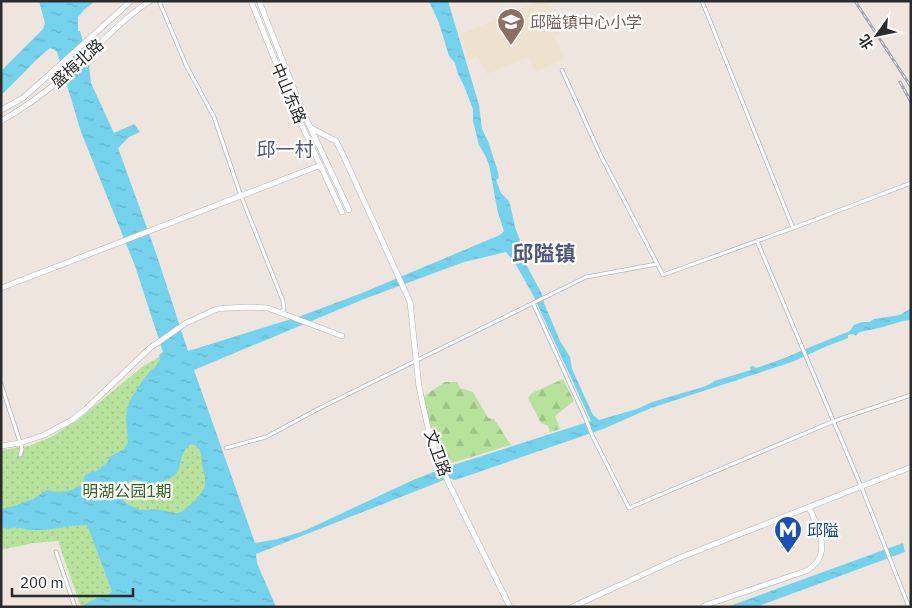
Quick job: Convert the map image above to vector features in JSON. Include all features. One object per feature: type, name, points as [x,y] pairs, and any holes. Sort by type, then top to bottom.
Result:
[{"type":"street","name":"盛梅北路","points":[[1,110],[23,98],[132,1]]},
{"type":"street","name":"盛梅北路","points":[[1,121],[21,110],[59,81],[129,15],[150,1]]},
{"type":"street","points":[[160,1],[186,65],[214,118],[241,196],[283,301],[284,309],[281,312]]},
{"type":"street","name":"中山东路","points":[[250,1],[297,115],[342,212]]},
{"type":"street","name":"中山东路","points":[[259,1],[303,112],[349,210]]},
{"type":"street","points":[[702,1],[793,228]]},
{"type":"street","points":[[562,70],[600,154],[663,275],[911,183]]},
{"type":"street","name":"文卫路","points":[[311,128],[336,141],[410,302],[418,387],[430,437],[449,484],[510,607]]},
{"type":"street","points":[[1,288],[321,166]]},
{"type":"street","points":[[757,240],[861,486],[909,607]]},
{"type":"street","points":[[226,448],[266,436],[586,277],[657,264]]},
{"type":"street","points":[[533,303],[592,435],[629,508],[834,421],[911,395]]},
{"type":"street","points":[[1,446],[20,443],[44,435],[72,420],[150,348],[186,323],[217,309],[268,308],[342,336]]},
{"type":"street","points":[[1,384],[22,449],[20,454]]},
{"type":"street","points":[[572,607],[679,558],[911,467]]},
{"type":"street","points":[[703,607],[813,567],[819,560],[822,542],[809,507]]},
{"type":"street","points":[[56,552],[75,607]]},
{"type":"shaded area","name":"邱隘镇中心小学","points":[[541,1],[547,1],[561,32],[554,36],[564,59],[536,72],[528,57],[487,74],[477,56],[468,59],[461,34]]},
{"type":"green space","name":"明湖公园1期","points":[[161,356],[219,485],[263,607],[81,607],[58,541],[33,543],[1,550],[1,450],[29,446],[51,437],[79,419],[142,367]]},
{"type":"green space","points":[[563,379],[574,401],[555,416],[560,429],[550,432],[548,426],[541,423],[528,398],[532,393]]},
{"type":"green space","points":[[445,382],[457,382],[460,388],[473,392],[488,418],[494,419],[511,445],[445,465],[420,399]]},
{"type":"water","points":[[39,1],[95,1],[78,17],[78,31],[80,31],[89,65],[91,83],[114,133],[134,124],[140,132],[129,137],[118,148],[156,253],[188,351],[298,317],[362,293],[500,235],[504,231],[498,213],[489,165],[479,145],[473,121],[473,109],[455,63],[449,56],[439,23],[429,1],[448,1],[479,105],[482,129],[498,172],[499,178],[496,180],[501,193],[510,204],[515,227],[523,249],[522,257],[542,294],[560,341],[570,357],[572,369],[593,415],[599,420],[703,387],[714,381],[751,370],[750,367],[753,366],[756,368],[780,360],[850,331],[854,325],[862,322],[900,315],[911,308],[911,320],[862,331],[856,336],[853,334],[848,335],[846,339],[792,362],[651,408],[603,429],[470,475],[455,480],[449,478],[256,554],[257,563],[276,607],[80,607],[110,594],[112,591],[87,525],[39,530],[9,529],[1,527],[1,509],[33,499],[47,490],[72,490],[81,484],[85,475],[93,470],[95,472],[108,462],[109,457],[124,449],[128,442],[126,419],[129,402],[150,371],[157,365],[160,359],[159,355],[163,352],[135,266],[81,132],[57,52],[50,48],[1,95],[1,71],[43,29],[45,23]],"holes":[[[506,252],[515,263],[533,295],[591,421],[444,468],[413,480],[304,531],[278,539],[255,543],[194,370],[364,299],[464,262]],[[191,444],[200,450],[205,481],[202,492],[189,506],[180,512],[174,513],[157,509],[142,510],[125,502],[122,491],[126,484],[137,480],[150,489],[175,475],[184,452]]]},
{"type":"water","points":[[903,543],[905,552],[756,607],[727,607]]},
{"type":"railway","points":[[855,1],[911,87]]},
{"type":"railway","points":[[900,82],[911,102]]},
{"type":"place","name":"邱隘镇中心小学","points":[[511,46]]},
{"type":"place","name":"邱隘","points":[[788,554]]},
{"type":"district","name":"邱一村","points":[[285,149]]},
{"type":"district","name":"邱隘镇","points":[[544,253]]}]
